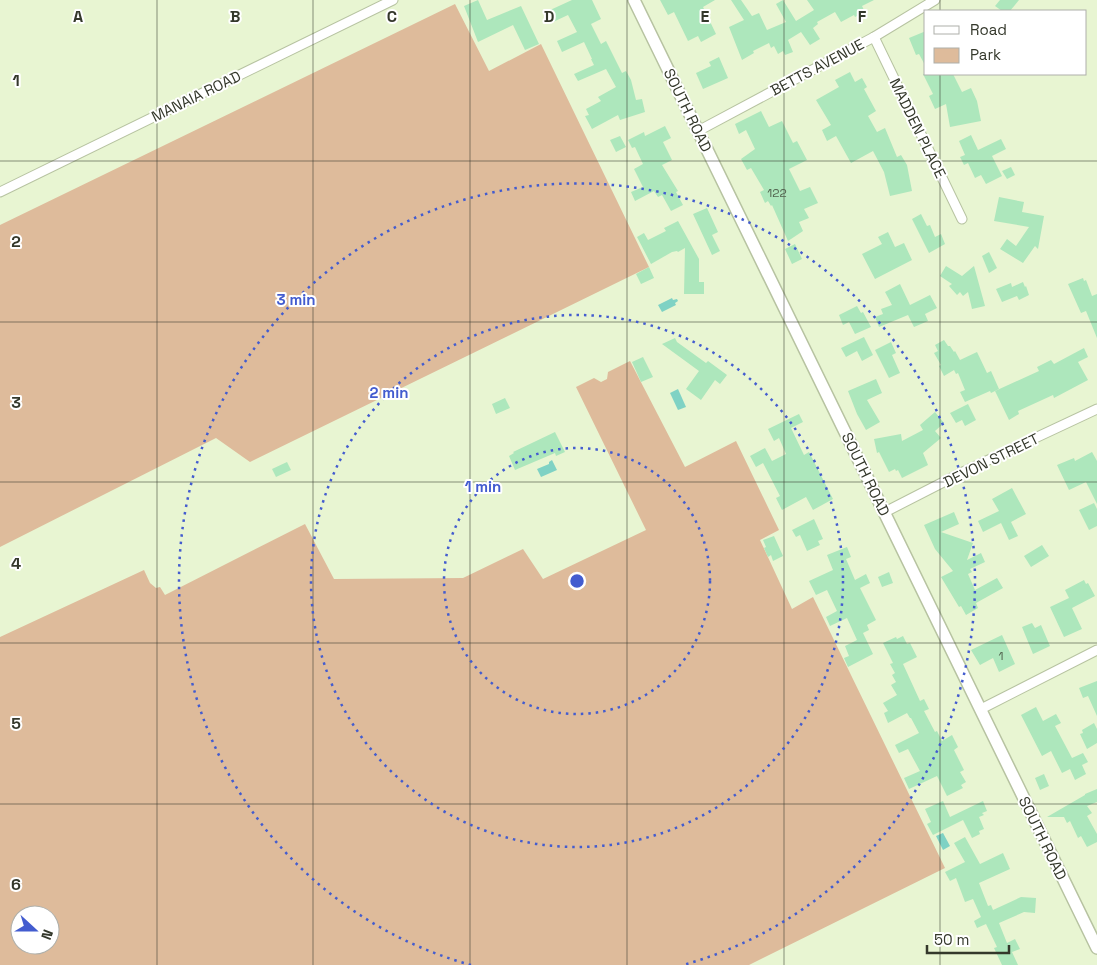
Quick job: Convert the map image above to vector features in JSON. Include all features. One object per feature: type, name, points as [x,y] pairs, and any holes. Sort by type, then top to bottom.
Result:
[{"type":"street","name":"MANAIA ROAD","points":[[0,192],[393,0]]},
{"type":"street","name":"SOUTH ROAD","points":[[634,0],[1097,948]]},
{"type":"street","name":"BETTS AVENUE","points":[[698,130],[874,37],[935,0]]},
{"type":"street","name":"MADDEN PLACE","points":[[874,37],[962,219]]},
{"type":"street","name":"DEVON STREET","points":[[885,512],[965,471],[1097,409]]},
{"type":"street","points":[[981,709],[1097,650]]},
{"type":"green space","points":[[455,4],[489,71],[541,44],[649,267],[250,462],[216,438],[0,547],[0,225]]},
{"type":"green space","points":[[630,361],[685,467],[736,441],[779,530],[760,540],[792,609],[813,597],[945,868],[749,965],[0,965],[0,637],[144,570],[150,583],[156,588],[160,587],[165,595],[305,524],[334,579],[463,578],[523,549],[543,579],[646,530],[576,387],[594,378],[601,382],[607,379],[608,372]]},
{"type":"water","points":[[672,298],[673,300],[677,299],[676,305],[662,312],[658,305]]},
{"type":"water","points":[[678,389],[686,407],[678,410],[670,393]]},
{"type":"water","points":[[552,460],[557,470],[541,477],[537,469],[549,464]]},
{"type":"water","points":[[943,833],[950,846],[943,850],[936,836]]},
{"type":"building","points":[[478,0],[487,20],[521,6],[539,44],[525,50],[513,25],[478,42],[464,6]]},
{"type":"building","points":[[572,0],[592,0],[601,19],[591,24],[601,44],[606,41],[622,73],[626,71],[631,80],[636,100],[642,99],[645,112],[620,120],[618,115],[592,129],[585,116],[589,115],[586,109],[601,101],[598,97],[616,87],[606,69],[578,81],[574,74],[594,65],[584,42],[562,52],[557,41],[577,32],[568,15],[553,22],[548,11]]},
{"type":"building","points":[[660,0],[715,0],[703,7],[716,34],[701,42],[698,36],[688,41],[674,12],[668,15]]},
{"type":"building","points":[[731,0],[741,0],[752,16],[759,13],[767,30],[786,22],[776,4],[783,0],[796,21],[814,10],[807,0],[874,0],[862,6],[865,12],[855,17],[854,15],[841,22],[835,12],[817,22],[818,24],[813,28],[820,39],[810,45],[801,32],[788,40],[793,52],[785,55],[783,51],[778,54],[774,46],[771,48],[769,43],[753,51],[754,53],[742,60],[729,27],[744,20]]},
{"type":"building","points":[[1000,0],[1019,0],[1011,10],[1001,10],[995,6]]},
{"type":"building","points":[[924,32],[924,63],[919,54],[916,55],[909,38]]},
{"type":"building","points":[[719,57],[728,78],[703,89],[696,73],[711,66],[709,62]]},
{"type":"building","points":[[850,72],[855,82],[862,78],[867,87],[864,89],[876,111],[868,116],[877,132],[885,128],[897,157],[901,155],[907,165],[912,191],[890,196],[884,172],[873,151],[851,163],[836,136],[827,141],[822,130],[831,125],[816,100],[839,87],[835,80]]},
{"type":"building","points":[[923,74],[954,75],[962,92],[971,88],[977,101],[981,121],[950,127],[946,104],[935,109],[929,96],[933,94]]},
{"type":"building","points":[[761,111],[769,127],[782,121],[793,143],[797,141],[807,160],[789,169],[800,191],[810,187],[818,203],[804,209],[809,218],[799,222],[803,231],[788,241],[772,205],[768,201],[765,203],[760,192],[764,190],[751,168],[747,170],[741,159],[755,149],[746,130],[739,134],[735,124]]},
{"type":"building","points":[[665,126],[671,138],[663,142],[672,160],[662,165],[678,191],[676,192],[683,205],[671,211],[662,195],[658,197],[654,191],[635,201],[631,192],[643,187],[634,169],[643,164],[635,147],[632,148],[628,140],[644,132],[645,136]]},
{"type":"building","points":[[971,135],[978,150],[1001,139],[1006,149],[992,156],[1002,176],[986,184],[981,175],[975,178],[968,163],[964,165],[960,157],[965,155],[959,141]]},
{"type":"building","points":[[620,136],[626,147],[616,152],[610,140]]},
{"type":"building","points":[[1011,167],[1015,175],[1007,179],[1002,171]]},
{"type":"building","points":[[999,197],[1024,202],[1022,212],[1044,216],[1038,249],[1035,246],[1023,263],[1000,249],[1007,239],[1016,246],[1029,227],[994,221]]},
{"type":"building","points":[[707,208],[718,232],[712,235],[720,251],[712,255],[693,214]]},
{"type":"building","points":[[921,214],[927,226],[930,225],[935,237],[941,234],[945,244],[929,253],[912,219]]},
{"type":"building","points":[[678,221],[699,259],[699,282],[704,282],[704,294],[684,294],[685,248],[678,252],[672,252],[651,264],[637,237],[644,233],[648,240],[666,231],[664,228]]},
{"type":"building","points":[[888,232],[895,247],[904,243],[912,260],[875,279],[862,254],[882,244],[878,237]]},
{"type":"building","points":[[795,244],[802,259],[792,264],[785,249]]},
{"type":"building","points":[[989,252],[997,268],[989,273],[982,256]]},
{"type":"building","points":[[946,266],[962,276],[974,266],[985,306],[972,309],[968,292],[963,296],[960,292],[957,295],[949,286],[952,284],[940,276]]},
{"type":"building","points":[[649,267],[654,278],[641,284],[636,274]]},
{"type":"building","points":[[1083,278],[1084,281],[1086,280],[1092,296],[1097,294],[1097,338],[1086,311],[1081,313],[1068,284]]},
{"type":"building","points":[[1023,282],[1029,295],[1019,300],[1017,296],[1002,302],[996,289],[1011,283],[1012,287]]},
{"type":"building","points":[[900,284],[910,305],[930,295],[937,308],[925,314],[928,321],[914,327],[908,315],[879,327],[875,317],[883,314],[881,309],[892,305],[885,292]]},
{"type":"building","points":[[857,306],[861,313],[863,312],[871,327],[855,334],[849,322],[843,325],[839,315]]},
{"type":"building","points":[[864,337],[873,355],[862,361],[857,351],[846,357],[841,348]]},
{"type":"building","points":[[675,338],[677,342],[706,363],[708,361],[727,375],[720,384],[715,380],[701,400],[686,389],[699,371],[662,344]]},
{"type":"building","points":[[944,340],[955,351],[960,360],[977,352],[987,373],[991,371],[999,389],[965,402],[960,392],[965,390],[958,373],[956,374],[954,370],[944,376],[939,366],[941,365],[934,353],[938,351],[935,345]]},
{"type":"building","points":[[891,342],[896,353],[892,355],[900,373],[889,378],[875,350]]},
{"type":"building","points":[[1084,348],[1088,357],[1078,362],[1088,380],[1054,398],[1053,395],[1018,411],[1019,414],[1009,420],[995,391],[1039,371],[1037,367],[1051,360],[1054,364]]},
{"type":"building","points":[[643,357],[653,377],[641,382],[632,362]]},
{"type":"building","points":[[876,379],[882,393],[867,400],[880,422],[866,430],[848,391]]},
{"type":"building","points":[[505,398],[510,408],[496,414],[492,404]]},
{"type":"building","points":[[968,404],[976,420],[965,426],[962,420],[956,423],[950,413]]},
{"type":"building","points":[[935,412],[944,423],[935,431],[941,438],[923,453],[928,465],[902,478],[898,470],[896,471],[895,469],[889,472],[879,452],[877,453],[874,439],[901,434],[902,441],[923,430],[920,425]]},
{"type":"building","points":[[799,414],[803,422],[791,428],[804,455],[809,452],[833,499],[813,510],[806,497],[782,510],[776,498],[780,496],[763,463],[756,467],[750,456],[765,448],[772,461],[786,454],[779,438],[774,441],[768,429]]},
{"type":"building","points":[[555,432],[565,452],[556,456],[555,453],[515,470],[509,456],[513,452]]},
{"type":"building","points":[[1092,452],[1097,461],[1097,504],[1086,482],[1069,490],[1057,465],[1074,458],[1075,461]]},
{"type":"building","points":[[287,462],[291,470],[276,477],[272,469]]},
{"type":"building","points":[[1012,488],[1026,514],[1011,522],[1018,536],[1009,540],[1001,523],[983,532],[978,521],[999,511],[992,499]]},
{"type":"building","points":[[1094,503],[1097,509],[1097,526],[1089,530],[1079,510]]},
{"type":"building","points":[[954,512],[959,524],[941,532],[973,543],[967,560],[981,553],[985,562],[970,569],[972,572],[968,574],[975,590],[997,578],[1003,588],[976,603],[978,608],[966,615],[941,577],[953,571],[935,549],[924,525]]},
{"type":"building","points":[[814,519],[823,539],[818,541],[820,545],[807,551],[800,535],[796,537],[792,530]]},
{"type":"building","points":[[774,536],[783,556],[773,561],[771,555],[768,557],[763,540]]},
{"type":"building","points":[[1042,545],[1049,556],[1031,567],[1024,556]]},
{"type":"building","points":[[847,547],[851,557],[846,559],[855,580],[866,574],[870,583],[860,588],[876,620],[867,625],[869,630],[863,633],[873,654],[848,667],[844,658],[849,656],[845,646],[857,640],[847,618],[830,626],[826,617],[837,611],[827,590],[816,595],[809,581],[833,570],[827,555]]},
{"type":"building","points":[[889,572],[893,583],[882,587],[878,577]]},
{"type":"building","points":[[1084,580],[1086,584],[1088,583],[1095,596],[1072,608],[1082,629],[1064,637],[1050,607],[1069,598],[1065,590]]},
{"type":"building","points":[[1032,623],[1035,628],[1041,625],[1050,646],[1033,654],[1022,627]]},
{"type":"building","points":[[1002,635],[1015,664],[999,672],[993,658],[980,665],[971,650]]},
{"type":"building","points":[[903,636],[907,644],[910,643],[917,657],[903,664],[920,701],[924,699],[929,709],[924,711],[942,741],[952,735],[958,747],[954,750],[964,770],[960,772],[966,782],[961,785],[963,788],[947,796],[937,776],[909,789],[904,778],[920,771],[908,749],[899,753],[895,745],[919,733],[907,713],[888,723],[884,713],[888,711],[883,703],[897,695],[891,685],[896,682],[892,675],[895,673],[890,664],[893,663],[883,643]]},
{"type":"building","points":[[1097,681],[1097,716],[1088,696],[1083,698],[1079,688]]},
{"type":"building","points":[[1036,707],[1043,721],[1056,714],[1061,723],[1055,726],[1072,758],[1083,753],[1088,762],[1082,765],[1086,774],[1075,780],[1070,769],[1062,773],[1051,751],[1042,756],[1021,715]]},
{"type":"building","points":[[1094,723],[1097,729],[1097,743],[1087,749],[1080,734],[1083,733],[1082,730]]},
{"type":"building","points":[[1044,774],[1049,786],[1040,790],[1035,778]]},
{"type":"building","points":[[1097,789],[1097,802],[1087,806],[1092,813],[1087,816],[1097,834],[1097,842],[1087,847],[1081,836],[1078,838],[1070,821],[1067,823],[1064,817],[1047,817],[1085,794]]},
{"type":"building","points":[[943,801],[950,817],[983,801],[987,811],[979,817],[984,829],[979,831],[980,834],[972,838],[963,820],[933,835],[927,824],[931,822],[925,809]]},
{"type":"building","points":[[965,837],[980,864],[1003,853],[1010,869],[979,883],[988,906],[991,905],[993,910],[1021,897],[1036,898],[1035,913],[1024,912],[999,923],[1007,943],[1015,939],[1020,949],[1012,952],[1018,965],[1002,965],[994,948],[997,947],[986,924],[977,928],[974,921],[981,917],[973,899],[965,902],[956,878],[950,881],[945,872],[965,862],[954,843]]}]
